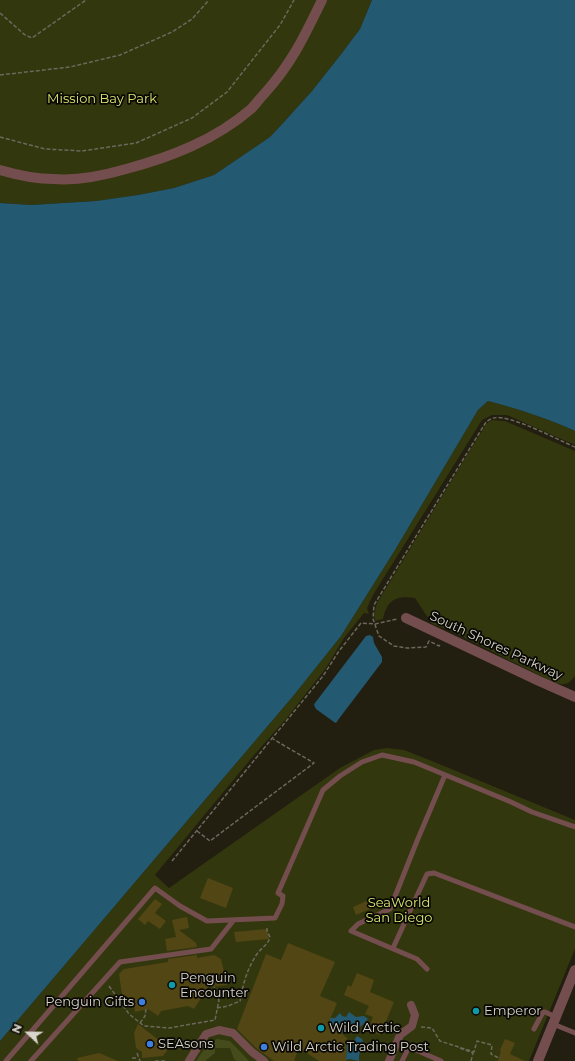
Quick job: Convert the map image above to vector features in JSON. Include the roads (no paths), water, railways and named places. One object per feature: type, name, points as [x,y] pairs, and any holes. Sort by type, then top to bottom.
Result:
[{"type":"street","points":[[0,170],[53,180],[103,176],[153,162],[190,148],[213,135],[252,108],[280,77],[301,44],[322,0]]},
{"type":"street","name":"South Shores Parkway","points":[[406,618],[575,697]]},
{"type":"street","points":[[538,1061],[575,970]]},
{"type":"street","points":[[389,1061],[400,1035],[412,1026],[415,1016],[410,1005]]},
{"type":"street","points":[[189,1061],[206,1034],[219,1030],[233,1033],[252,1052],[264,1061]]},
{"type":"lane","points":[[6,1061],[155,888],[180,906],[207,921],[275,918],[282,904],[283,896],[278,894],[323,790],[362,762],[382,755],[414,762],[539,815],[575,827]]},
{"type":"lane","points":[[428,969],[417,959],[351,931],[358,924],[390,909],[417,841],[446,775]]},
{"type":"lane","points":[[394,948],[427,874],[434,873],[575,927]]},
{"type":"lane","points":[[31,1061],[120,962],[211,949],[233,920]]},
{"type":"lane","points":[[534,1029],[543,1012],[545,1012],[575,1032]]},
{"type":"lane","points":[[402,1061],[409,1047],[441,1061]]},
{"type":"water","points":[[372,0],[575,0],[575,431],[532,414],[488,401],[478,410],[395,550],[341,636],[294,695],[0,1041],[0,203],[31,205],[96,201],[174,188],[214,175],[270,137],[312,91],[360,29]]},
{"type":"water","points":[[370,635],[373,637],[374,643],[382,657],[382,662],[336,723],[316,709],[314,705],[366,636]]},
{"type":"water","points":[[349,1012],[356,1017],[364,1016],[368,1019],[356,1029],[347,1032],[345,1030],[342,1033],[329,1023],[330,1018],[335,1018],[340,1013],[342,1016],[346,1017]]},
{"type":"water","points":[[357,1036],[362,1039],[364,1044],[359,1055],[359,1061],[350,1059],[346,1060],[347,1044],[352,1044]]},
{"type":"place","name":"Penguin Encounter","points":[[172,985]]},
{"type":"place","name":"Penguin Gifts","points":[[142,1002]]},
{"type":"place","name":"Emperor","points":[[476,1011]]},
{"type":"place","name":"Wild Arctic","points":[[321,1028]]},
{"type":"place","name":"SEAsons","points":[[150,1044]]},
{"type":"place","name":"Wild Arctic Trading Post","points":[[264,1047]]},
{"type":"park label","name":"Mission Bay Park","points":[[102,99]]},
{"type":"park label","name":"SeaWorld San Diego","points":[[399,910]]}]
